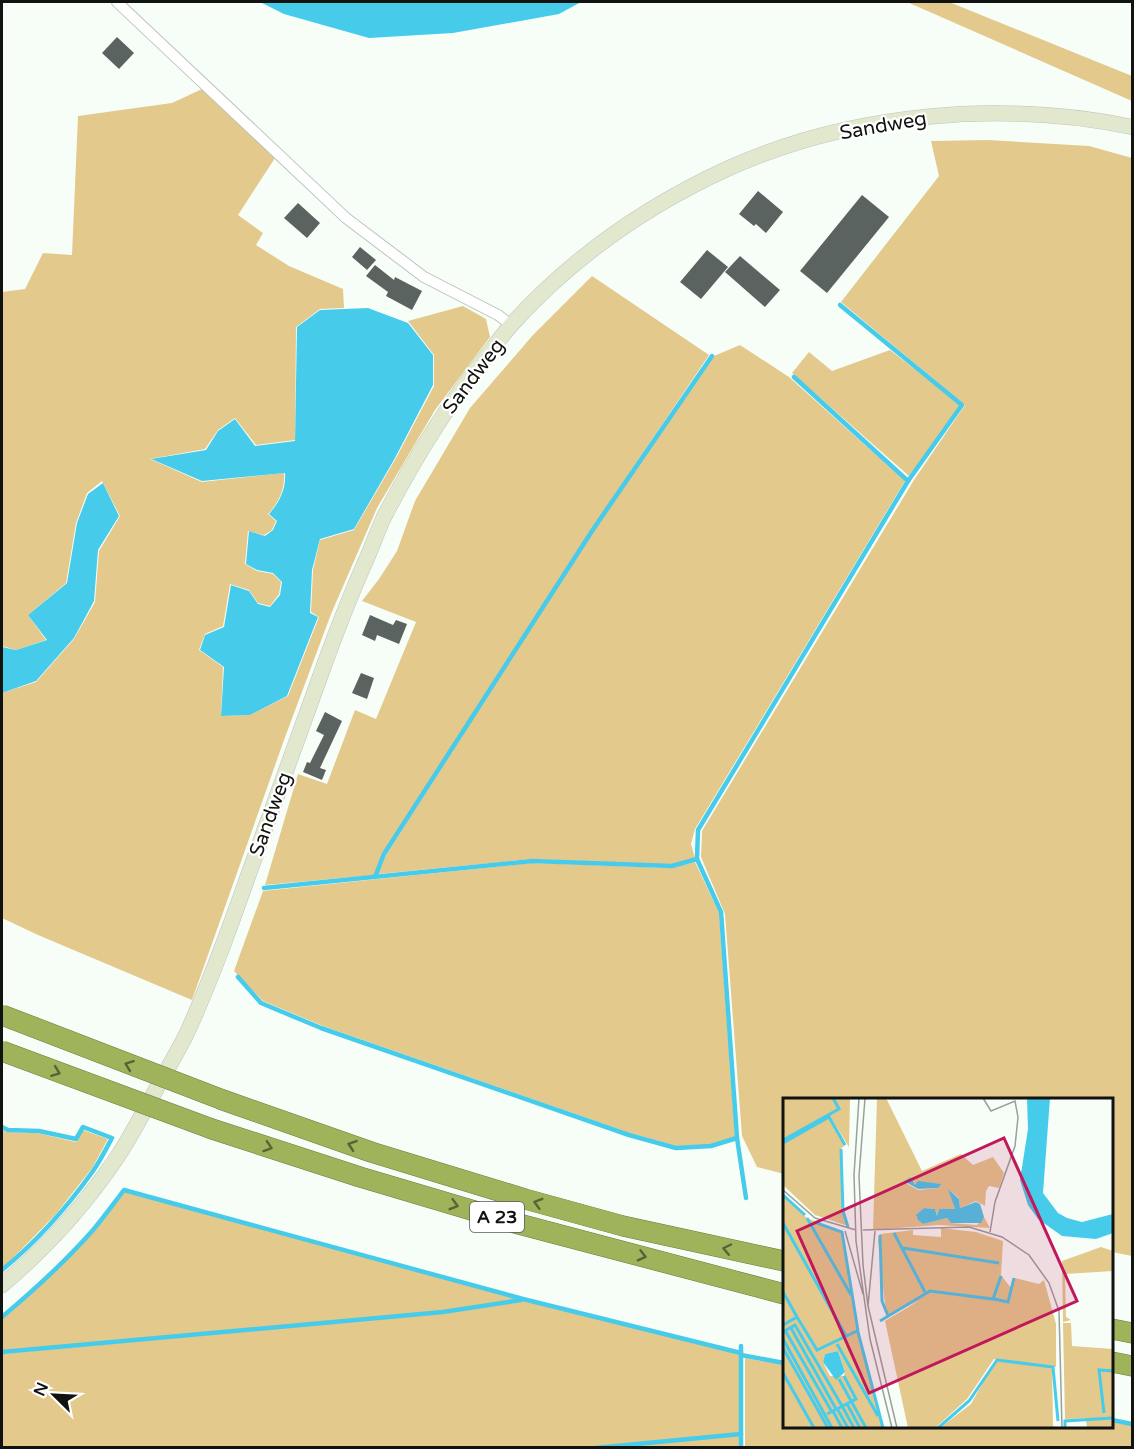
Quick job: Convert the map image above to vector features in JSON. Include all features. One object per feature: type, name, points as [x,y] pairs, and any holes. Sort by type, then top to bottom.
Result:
[{"type":"highway","name":"A 23","points":[[2,1015],[223,1100],[371,1152],[622,1226],[783,1261]]},
{"type":"highway","name":"A 23","points":[[2,1051],[212,1129],[360,1177],[515,1223],[783,1294]]},
{"type":"highway","points":[[1113,1329],[1132,1333]]},
{"type":"highway","points":[[1113,1362],[1132,1366]]},
{"type":"street","name":"Sandweg","points":[[117,2],[346,218],[424,277],[498,315],[511,325]]},
{"type":"street","name":"Sandweg","points":[[2,1285],[74,1214],[115,1161],[185,1037],[227,935],[342,615],[383,519],[429,437],[461,388],[511,325],[567,270],[641,214],[697,182],[744,161],[808,139],[920,117],[963,114],[1045,114],[1132,127]]},
{"type":"shaded area","points":[[907,2],[949,2],[1132,76],[1132,101]]},
{"type":"shaded area","points":[[202,89],[275,158],[238,215],[263,233],[256,245],[289,266],[343,289],[344,308],[320,309],[296,327],[295,440],[256,445],[235,418],[218,430],[205,449],[150,459],[202,482],[284,473],[281,495],[268,514],[276,521],[272,530],[264,535],[248,531],[245,564],[257,571],[273,574],[281,582],[279,594],[270,606],[258,603],[249,590],[230,584],[223,626],[205,634],[199,650],[223,667],[221,716],[250,715],[288,696],[319,617],[311,612],[313,570],[320,540],[354,530],[434,386],[434,355],[408,321],[463,306],[486,319],[490,337],[435,410],[377,508],[331,614],[192,1000],[2,918],[2,693],[36,682],[74,639],[95,602],[99,551],[120,516],[102,481],[87,493],[76,523],[66,583],[28,615],[46,640],[16,650],[2,646],[2,292],[25,289],[43,253],[72,255],[78,116],[172,103]]},
{"type":"shaded area","points":[[988,140],[1089,146],[1132,158],[1132,1256],[1113,1252],[1113,1098],[783,1098],[783,1174],[757,1167],[742,1136],[725,914],[701,857],[702,831],[914,480],[965,405],[841,302],[939,176],[931,141]]},
{"type":"shaded area","points":[[592,276],[709,355],[591,530],[384,854],[375,875],[265,885],[298,774],[327,784],[355,710],[376,719],[416,622],[362,601],[397,551],[415,501],[470,408],[533,335]]},
{"type":"shaded area","points":[[740,345],[789,377],[905,481],[695,829],[691,844],[695,858],[672,865],[532,859],[378,874],[386,855],[593,531],[714,356]]},
{"type":"shaded area","points":[[890,350],[961,405],[909,476],[792,373],[809,352],[832,371]]},
{"type":"shaded area","points":[[695,862],[719,913],[735,1137],[711,1145],[677,1146],[630,1133],[323,1026],[263,1001],[234,971],[263,891],[531,863],[671,868]]},
{"type":"shaded area","points":[[2,1130],[37,1133],[76,1142],[83,1130],[108,1139],[92,1168],[56,1214],[2,1268]]},
{"type":"shaded area","points":[[124,1191],[518,1299],[443,1311],[2,1352],[2,1318],[49,1277],[82,1244]]},
{"type":"shaded area","points":[[523,1300],[739,1354],[739,1433],[576,1448],[2,1447],[2,1354],[443,1313]]},
{"type":"shaded area","points":[[745,1358],[783,1365],[783,1428],[1113,1428],[1113,1420],[1132,1424],[1132,1447],[745,1447]]},
{"type":"shaded area","points":[[739,1436],[739,1447],[613,1447]]},
{"type":"water","points":[[260,2],[581,2],[559,14],[453,33],[369,38],[284,14]]},
{"type":"water","points":[[368,308],[408,323],[433,355],[433,385],[354,529],[320,539],[312,570],[310,613],[318,617],[287,696],[250,715],[221,716],[224,667],[200,650],[205,635],[224,627],[231,585],[249,591],[258,604],[270,607],[280,595],[282,582],[273,573],[257,570],[246,564],[249,531],[265,536],[273,530],[277,521],[269,514],[282,495],[285,473],[202,481],[151,459],[206,450],[218,431],[235,419],[255,446],[295,441],[297,327],[320,310]]},
{"type":"water","points":[[103,483],[119,516],[98,550],[94,601],[74,638],[36,681],[2,693],[2,647],[16,650],[47,640],[28,615],[67,583],[77,523],[88,494]]},
{"type":"building","points":[[117,37],[134,53],[119,69],[102,53]]},
{"type":"building","points":[[758,191],[783,212],[766,233],[739,214]]},
{"type":"building","points":[[862,195],[889,217],[827,293],[800,271]]},
{"type":"building","points":[[298,203],[320,223],[307,238],[284,218]]},
{"type":"building","points":[[360,247],[376,260],[367,270],[352,257]]},
{"type":"building","points":[[707,250],[728,267],[701,299],[680,282]]},
{"type":"building","points":[[740,256],[780,290],[765,307],[725,272]]},
{"type":"building","points":[[375,265],[394,280],[395,277],[422,291],[412,310],[386,296],[388,292],[366,276]]},
{"type":"building","points":[[370,615],[393,625],[396,620],[407,624],[399,644],[377,635],[375,641],[362,635]]},
{"type":"building","points":[[361,673],[374,678],[367,699],[352,693]]},
{"type":"building","points":[[325,712],[342,721],[320,768],[326,770],[322,780],[303,772],[324,735],[316,731]]},
{"type":"waterway","points":[[840,305],[962,405],[908,481]]},
{"type":"waterway","points":[[375,877],[384,854],[592,531],[712,356]]},
{"type":"waterway","points":[[746,1198],[737,1138],[721,912],[697,859],[698,830],[908,481],[794,377]]},
{"type":"waterway","points":[[264,888],[532,861],[672,866],[697,859]]},
{"type":"waterway","points":[[238,977],[261,1003],[321,1028],[629,1135],[676,1148],[711,1146],[737,1138]]},
{"type":"waterway","points":[[2,1127],[8,1130],[39,1131],[76,1139],[83,1127],[112,1138],[93,1171],[62,1211],[27,1248],[2,1270]]},
{"type":"waterway","points":[[2,1317],[71,1253],[93,1230],[124,1190],[523,1299],[741,1353]]},
{"type":"waterway","points":[[2,1352],[443,1312],[521,1300]]},
{"type":"waterway","points":[[741,1346],[741,1448]]},
{"type":"waterway","points":[[741,1355],[783,1363]]},
{"type":"waterway","points":[[1113,1420],[1132,1424]]},
{"type":"waterway","points":[[595,1448],[741,1434]]}]
